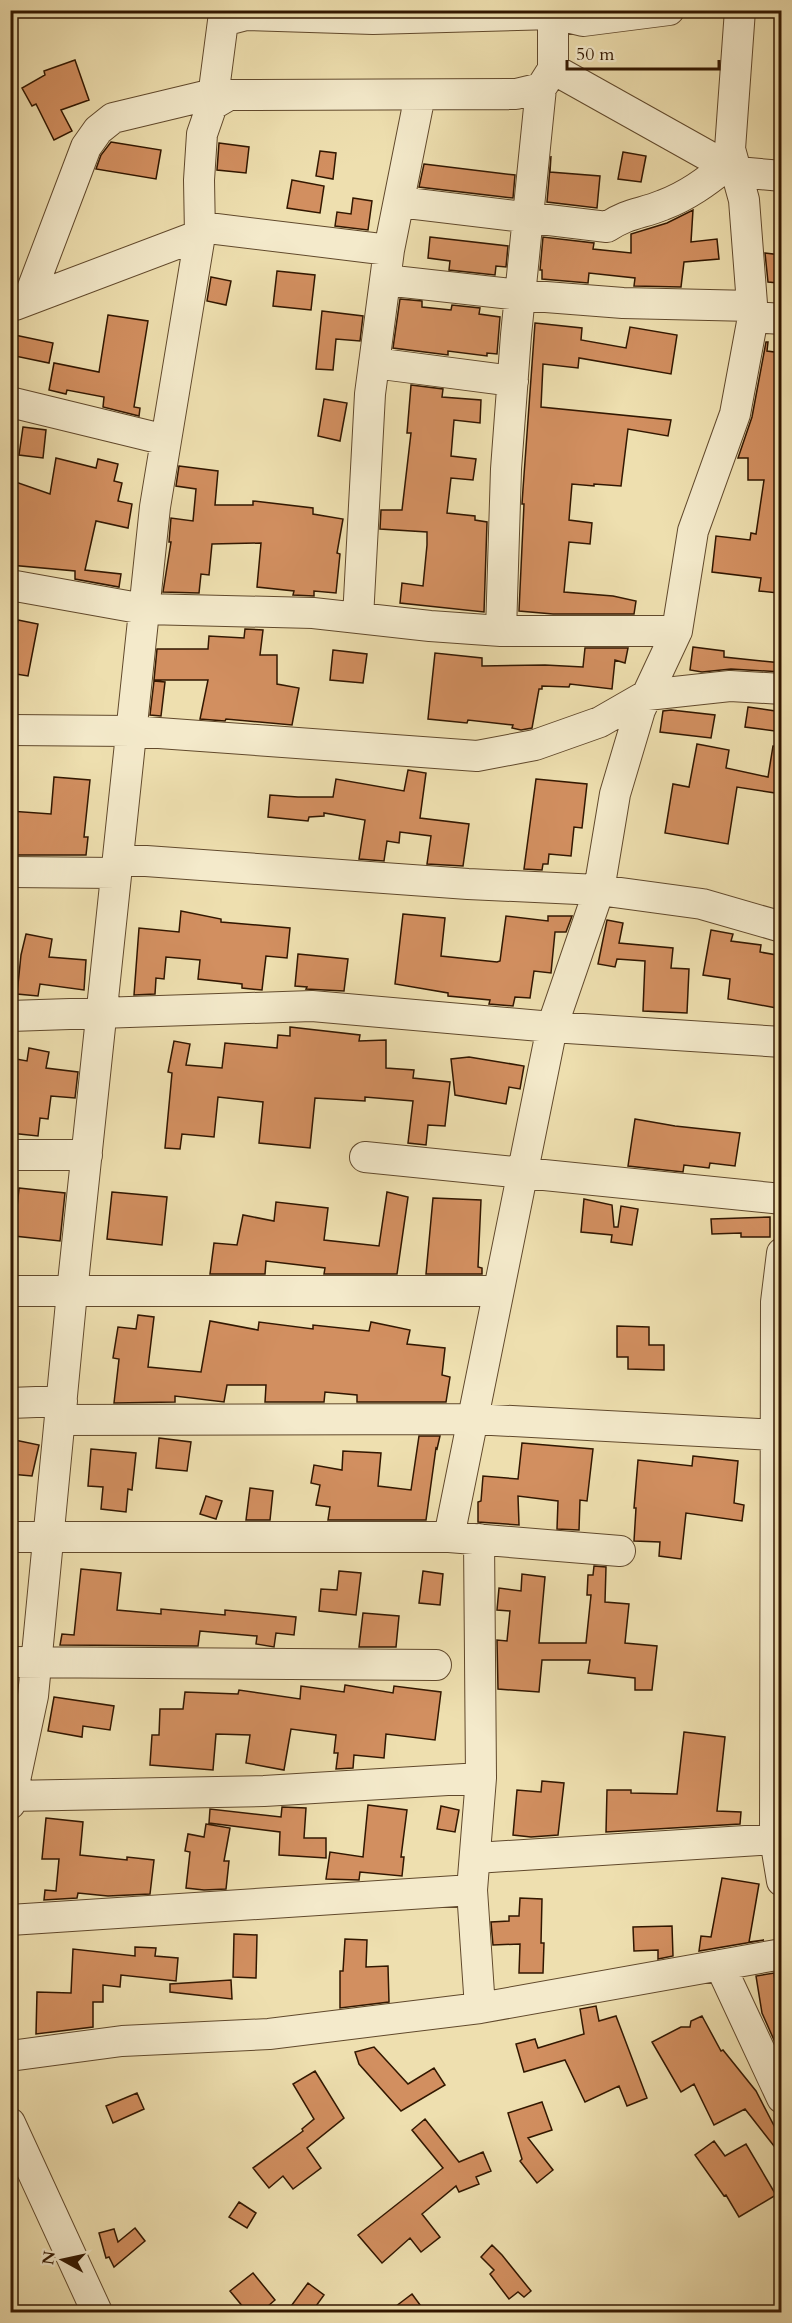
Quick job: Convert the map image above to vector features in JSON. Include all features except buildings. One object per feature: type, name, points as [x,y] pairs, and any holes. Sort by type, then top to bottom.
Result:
[{"type":"street","points":[[481,1779],[264,1791],[11,1799],[33,1696],[23,1662],[48,1538],[155,507],[200,231],[198,180],[202,134],[213,99],[221,16],[373,19],[554,12],[583,21],[669,10]]},
{"type":"street","points":[[449,1537],[552,1027],[599,890],[615,794],[640,710],[677,631],[693,531],[735,414],[762,314],[744,201],[731,169],[730,149],[740,10]]},
{"type":"street","points":[[501,630],[506,469],[520,295],[554,12]]},
{"type":"street","points":[[547,79],[731,169],[782,176]]},
{"type":"street","points":[[16,307],[86,147],[98,130],[113,118],[229,95],[516,94],[547,79]]},
{"type":"street","points":[[358,618],[370,394],[389,250],[420,95]]},
{"type":"street","points":[[399,202],[607,227],[622,217],[662,206],[731,169]]},
{"type":"street","points":[[16,307],[200,231],[389,250]]},
{"type":"street","points":[[385,280],[520,295],[762,314]]},
{"type":"street","points":[[374,363],[513,381]]},
{"type":"street","points":[[10,402],[166,440]]},
{"type":"street","points":[[10,585],[144,609],[313,613],[430,626],[501,630],[677,631]]},
{"type":"street","points":[[10,730],[132,731],[477,756],[546,741],[600,722],[647,695],[730,686],[782,689]]},
{"type":"street","points":[[10,872],[117,866],[599,890],[702,904],[782,927]]},
{"type":"street","points":[[10,1016],[312,1006],[552,1027],[782,1042]]},
{"type":"street","points":[[10,1155],[87,1155]]},
{"type":"street","points":[[365,1157],[782,1199]]},
{"type":"street","points":[[782,1253],[776,1302],[775,1839],[782,1881]]},
{"type":"street","points":[[10,1292],[498,1291]]},
{"type":"street","points":[[10,1403],[61,1411],[473,1419],[776,1435]]},
{"type":"street","points":[[10,1537],[449,1537],[620,1551]]},
{"type":"street","points":[[479,1539],[481,1779],[472,1890],[480,2008]]},
{"type":"street","points":[[23,1662],[436,1665]]},
{"type":"street","points":[[476,1858],[775,1839]]},
{"type":"street","points":[[10,1920],[472,1890]]},
{"type":"street","points":[[10,2056],[122,2041],[269,2034],[480,2008],[782,1954]]},
{"type":"street","points":[[720,1965],[782,2098]]},
{"type":"street","points":[[10,2123],[97,2313]]}]
